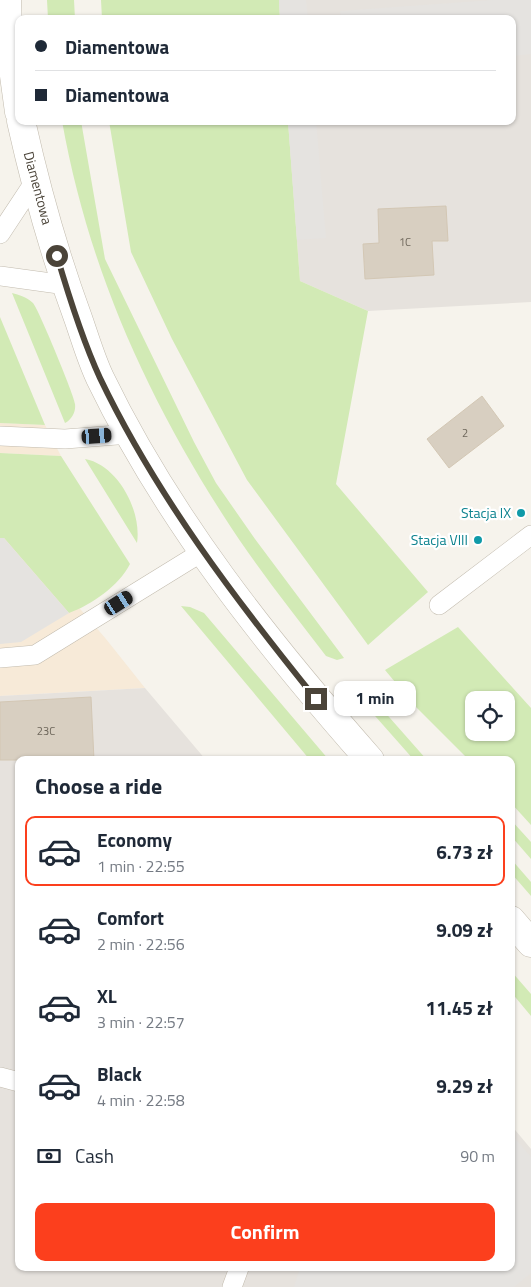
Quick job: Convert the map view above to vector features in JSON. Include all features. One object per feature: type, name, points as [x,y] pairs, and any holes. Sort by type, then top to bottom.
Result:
[{"type":"street","points":[[7,0],[8,32],[15,83]]},
{"type":"street","name":"Diamentowa","points":[[22,125],[35,181],[66,286],[100,376],[130,434],[202,552],[255,623],[316,699],[366,756]]},
{"type":"street","points":[[515,924],[531,942]]},
{"type":"lane","points":[[0,234],[35,181]]},
{"type":"lane","points":[[0,276],[66,286]]},
{"type":"lane","points":[[0,436],[65,438],[130,434]]},
{"type":"lane","points":[[439,606],[531,535]]},
{"type":"lane","points":[[0,658],[35,655],[202,552]]},
{"type":"lane","points":[[0,1077],[15,1081]]},
{"type":"lane","points":[[232,1287],[237,1271]]},
{"type":"shaded area","points":[[279,0],[531,0],[531,302],[368,311],[300,281],[288,125],[516,125],[516,15],[280,15]]},
{"type":"shaded area","points":[[279,0],[306,0],[308,15],[280,15]]},
{"type":"shaded area","points":[[493,0],[531,0],[531,54],[516,56],[516,15],[340,15],[340,11]]},
{"type":"shaded area","points":[[288,125],[316,125],[326,238],[297,240]]},
{"type":"shaded area","points":[[0,423],[45,425],[61,456],[0,453]]},
{"type":"shaded area","points":[[12,530],[106,639],[145,688],[0,696],[0,531]]},
{"type":"shaded area","points":[[0,538],[4,538],[69,613],[21,642],[0,644]]},
{"type":"shaded area","points":[[145,688],[203,756],[15,756],[15,1271],[515,1271],[515,1130],[531,1149],[531,1287],[0,1287],[0,696]]},
{"type":"shaded area","points":[[515,1139],[531,1157],[531,1273],[514,1287],[294,1287],[299,1271],[515,1271]]},
{"type":"green space","points":[[47,0],[74,0],[75,15],[48,15]]},
{"type":"green space","points":[[101,0],[279,0],[280,15],[102,15]]},
{"type":"green space","points":[[63,125],[82,125],[105,259],[194,442],[216,483],[255,539],[344,658],[337,660],[326,656],[273,587],[223,515],[168,422],[144,374],[104,277],[87,226],[73,174]]},
{"type":"green space","points":[[110,125],[288,125],[300,281],[368,311],[336,484],[428,592],[368,645],[247,480],[172,339],[131,252]]},
{"type":"green space","points":[[12,293],[26,298],[33,303],[63,370],[75,404],[73,415],[65,423]]},
{"type":"green space","points":[[0,317],[45,425],[0,423]]},
{"type":"green space","points":[[0,453],[61,456],[130,564],[119,580],[104,594],[69,613],[4,538],[0,538]]},
{"type":"green space","points":[[85,459],[97,463],[108,470],[125,491],[136,517],[137,543]]},
{"type":"green space","points":[[181,606],[190,607],[204,613],[326,756],[307,756]]},
{"type":"green space","points":[[458,627],[531,708],[531,825],[515,807],[515,756],[465,756],[415,706],[385,670]]},
{"type":"green space","points":[[367,692],[423,756],[410,756],[368,708],[365,699]]},
{"type":"green space","points":[[515,824],[531,842],[531,859],[515,841]]},
{"type":"green space","points":[[515,864],[531,882],[531,896],[515,878]]},
{"type":"green space","points":[[515,976],[531,994],[531,1016],[515,997]]},
{"type":"building","points":[[446,206],[448,241],[432,241],[434,275],[365,279],[363,244],[379,243],[378,209]]},
{"type":"building","points":[[482,396],[504,426],[449,468],[427,439]]},
{"type":"building","points":[[91,697],[94,756],[15,756],[15,760],[0,760],[0,702]]},
{"type":"place","name":"Stacja IX","points":[[521,513]]},
{"type":"place","name":"Stacja VIII","points":[[478,540]]},
{"type":"route","points":[[57,256],[66,286],[100,376],[130,434],[202,552],[255,623],[316,699]]}]
